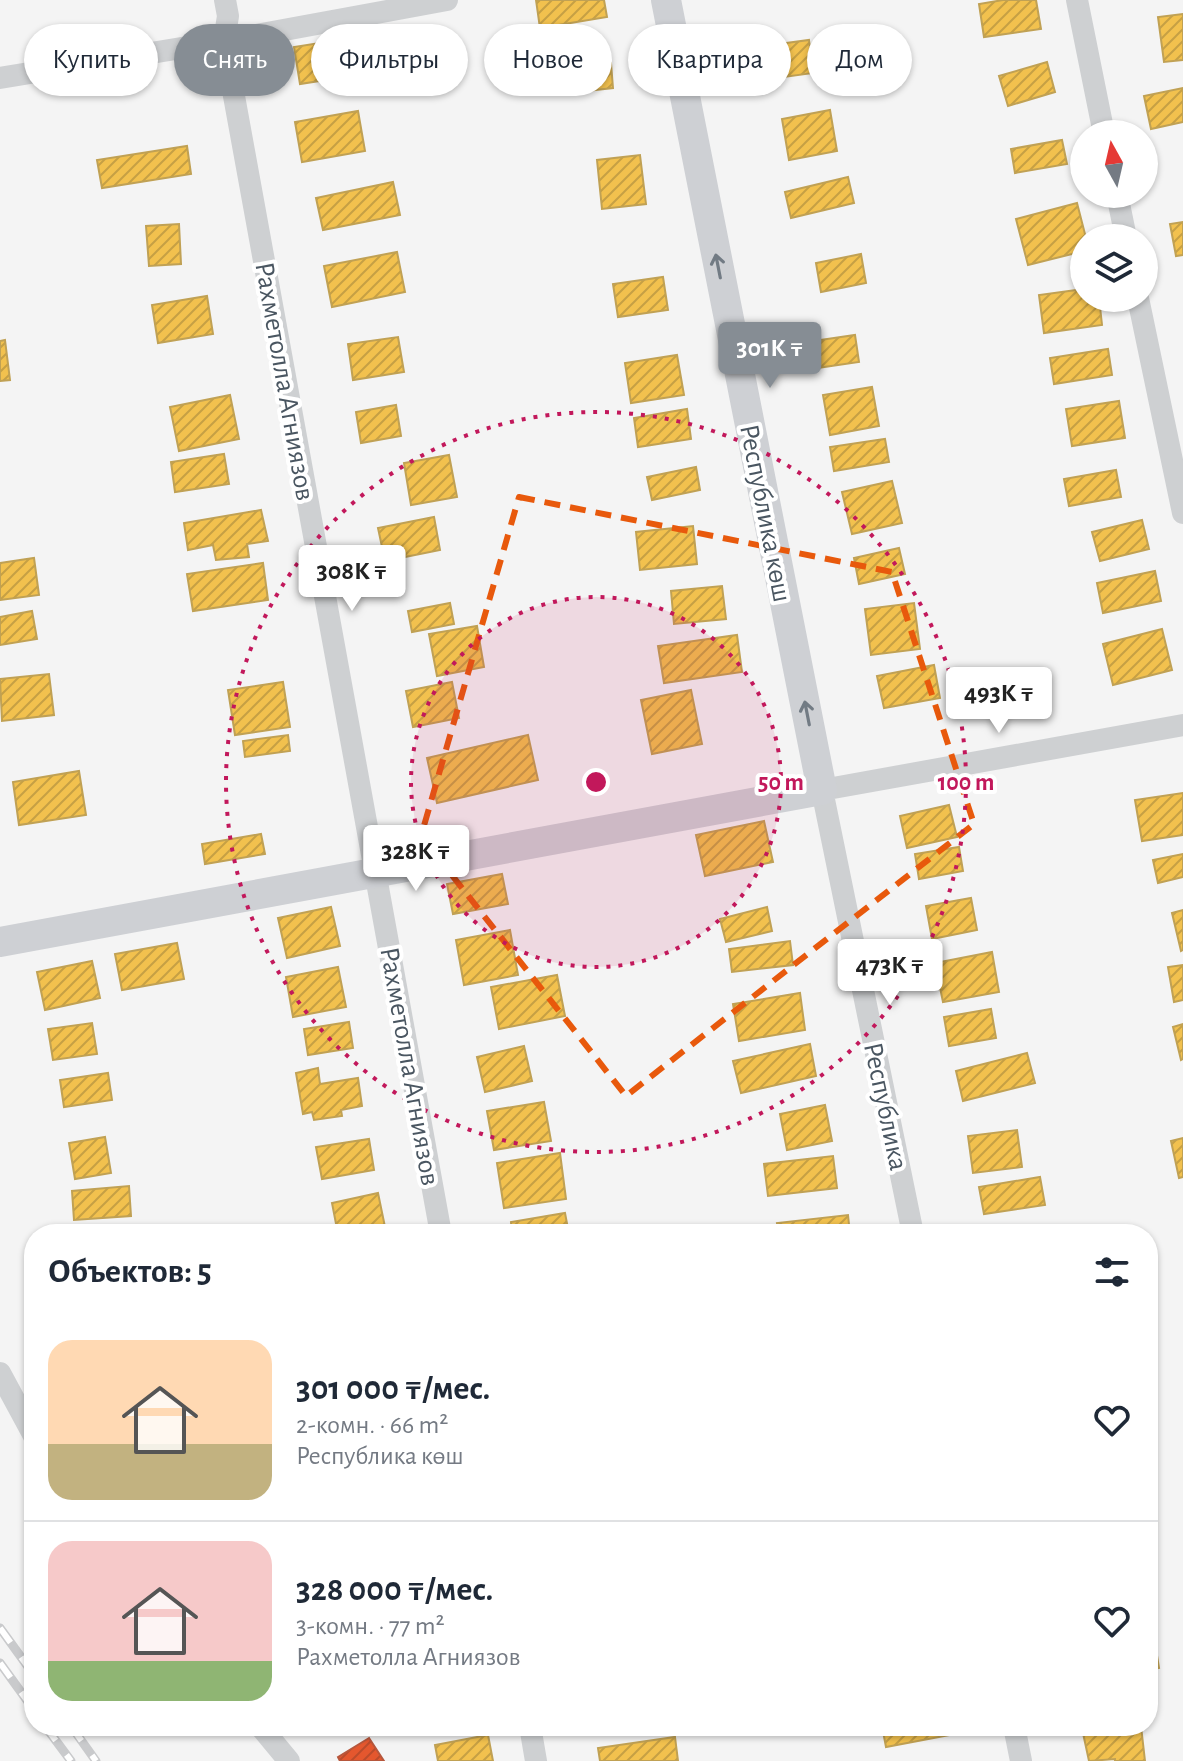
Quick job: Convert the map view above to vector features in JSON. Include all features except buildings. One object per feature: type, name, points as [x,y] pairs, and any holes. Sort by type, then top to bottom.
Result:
[{"type":"main road","name":"Республика көш","points":[[666,0],[822,790]]},
{"type":"main road","points":[[0,942],[822,790]]},
{"type":"street","name":"Рахметолла Агниязов","points":[[225,0],[227,24]]},
{"type":"street","points":[[295,28],[447,0]]},
{"type":"street","points":[[1077,0],[1101,120]]},
{"type":"street","points":[[0,78],[174,49]]},
{"type":"street","name":"Рахметолла Агниязов","points":[[234,96],[439,1224]]},
{"type":"street","points":[[1141,312],[1183,513]]},
{"type":"street","points":[[822,790],[1183,725]]},
{"type":"street","name":"Республика","points":[[822,790],[911,1224]]},
{"type":"street","points":[[0,1373],[24,1417]]},
{"type":"street","points":[[268,1736],[289,1761]]},
{"type":"street","points":[[532,1736],[536,1761]]},
{"type":"street","points":[[1016,1736],[1021,1761]]},
{"type":"highlighted area","points":[[519,497],[892,572],[974,824],[626,1096],[421,836]]},
{"type":"railway","points":[[0,1628],[24,1661]]},
{"type":"railway","points":[[0,1663],[24,1696]]},
{"type":"railway","points":[[52,1736],[71,1761]]},
{"type":"railway","points":[[78,1736],[96,1761]]}]
